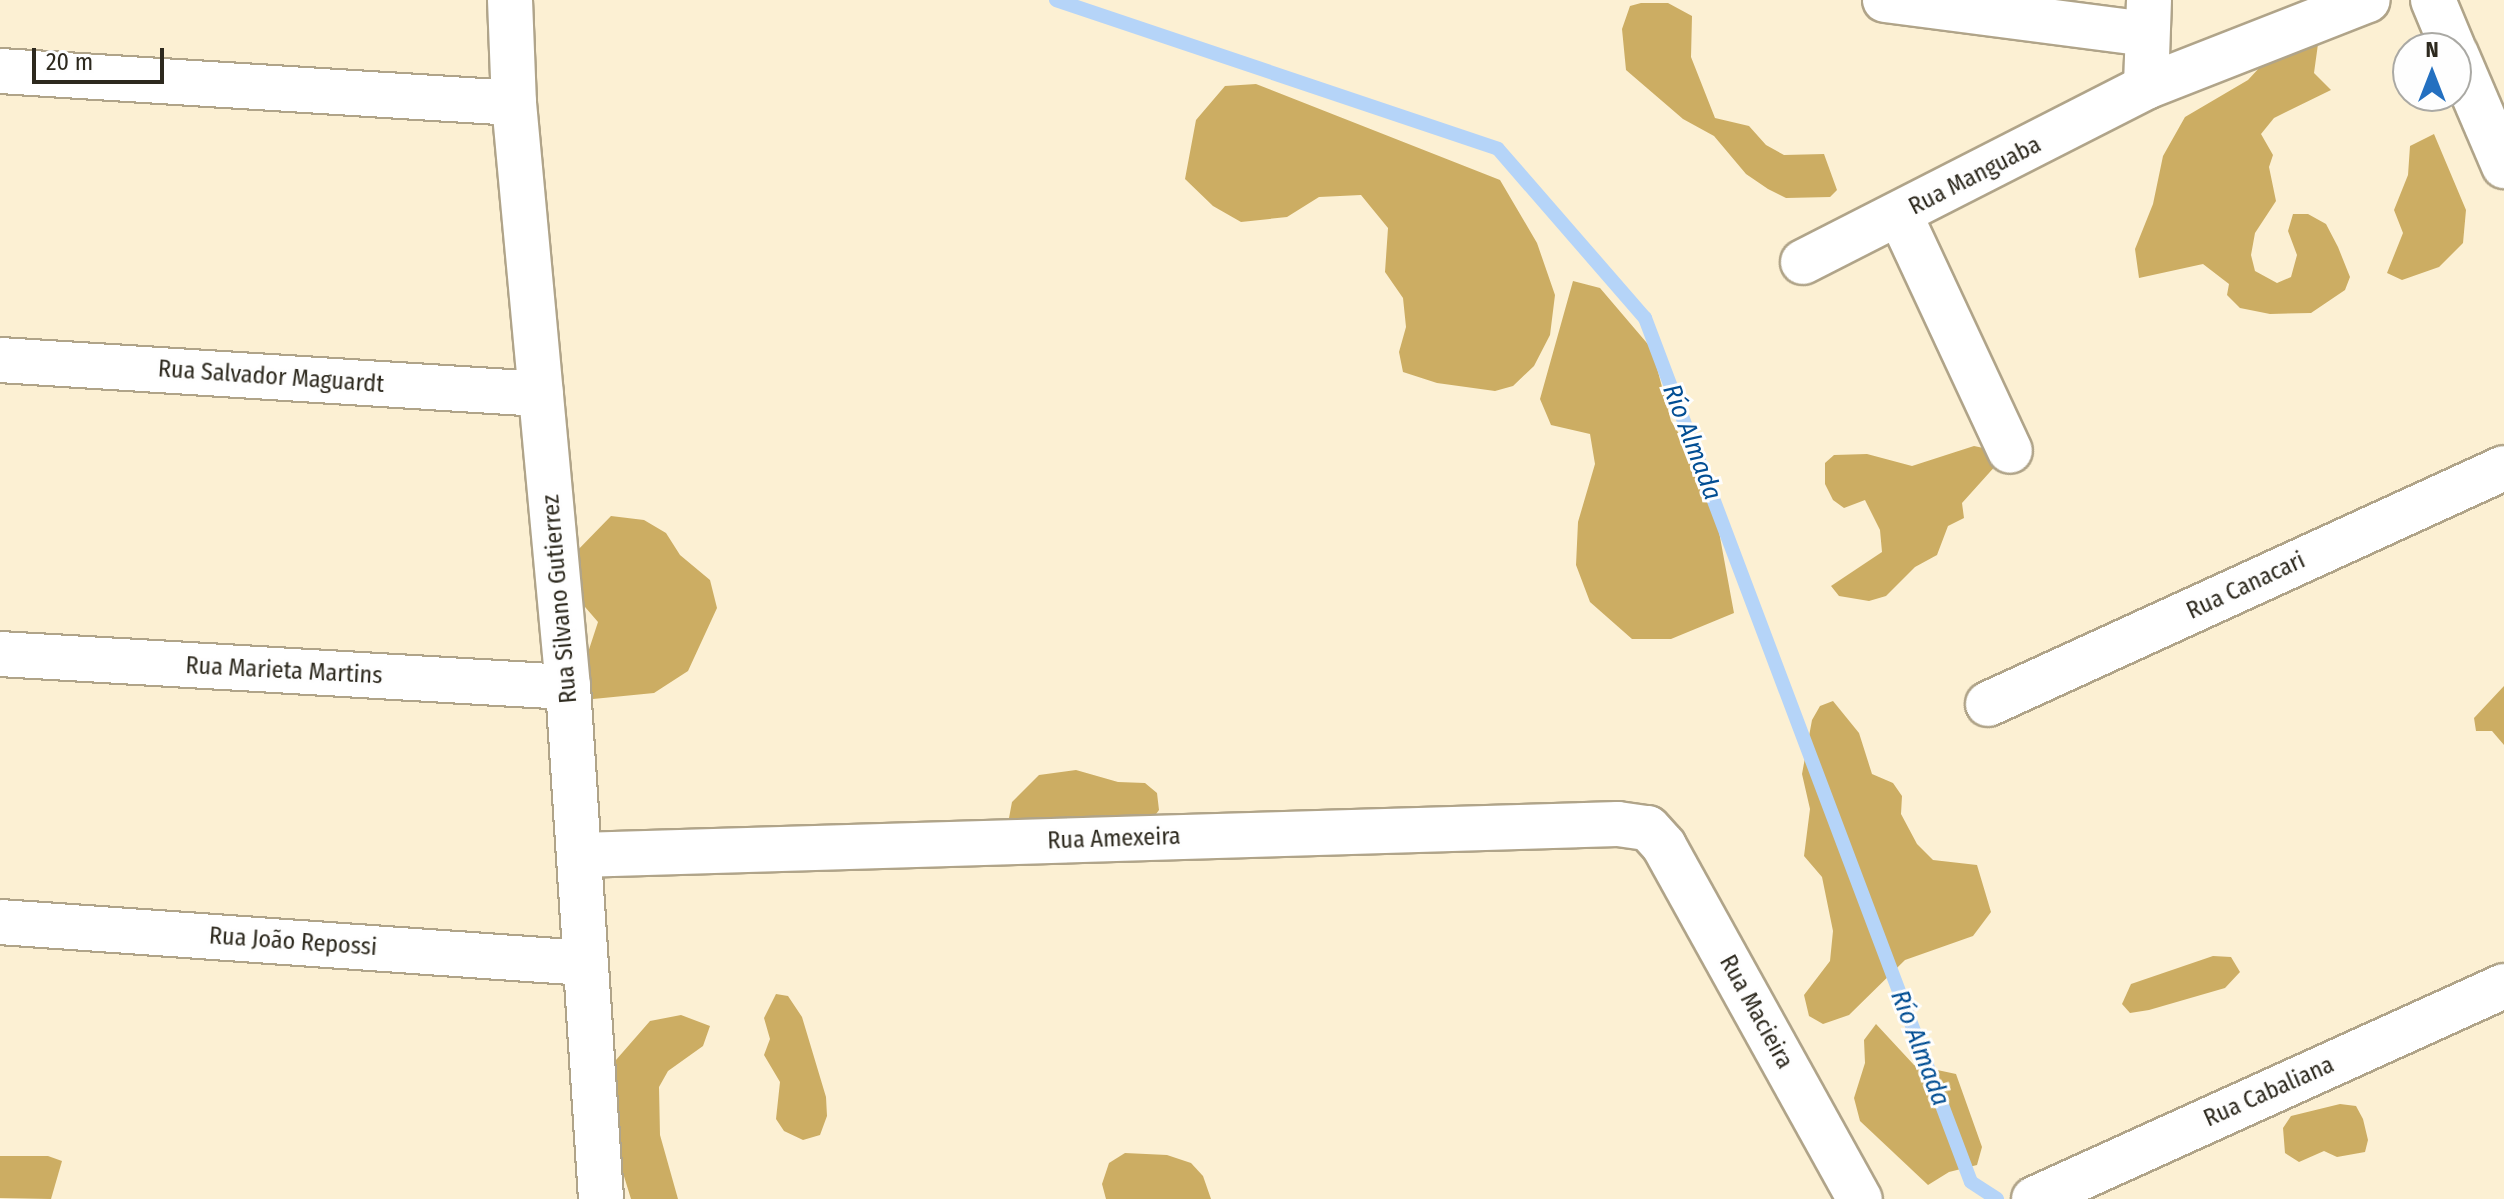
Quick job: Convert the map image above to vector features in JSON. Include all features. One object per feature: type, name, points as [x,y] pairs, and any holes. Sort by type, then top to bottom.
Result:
[{"type":"street","name":"Rua Silvano Gutierrez","points":[[510,0],[514,103],[568,687],[601,1199]]},
{"type":"street","points":[[1885,0],[2148,17],[2146,87]]},
{"type":"street","name":"Rua Manguaba","points":[[1803,262],[2146,87],[2368,0]]},
{"type":"street","points":[[2433,0],[2446,32]]},
{"type":"street","points":[[0,71],[514,103]]},
{"type":"street","points":[[2472,91],[2504,166]]},
{"type":"street","points":[[1900,215],[2010,451]]},
{"type":"street","name":"Rua Salvador Maguardt","points":[[0,360],[541,394]]},
{"type":"street","name":"Rua Canacari","points":[[1988,704],[2504,468]]},
{"type":"street","name":"Rua Marieta Martins","points":[[0,654],[568,687]]},
{"type":"street","name":"Rua Amexeira","points":[[579,855],[1602,825],[1648,828]]},
{"type":"street","name":"Rua Macieira","points":[[1648,828],[1664,846],[1860,1199]]},
{"type":"street","name":"Rua João Repossi","points":[[0,922],[585,963]]},
{"type":"street","name":"Rua Cabaliana","points":[[2034,1199],[2504,986]]},
{"type":"shaded area","points":[[1668,3],[1692,16],[1691,57],[1715,118],[1749,126],[1766,145],[1784,155],[1824,154],[1837,190],[1830,197],[1786,198],[1768,189],[1746,174],[1714,136],[1683,119],[1626,70],[1622,29],[1630,6]]},
{"type":"shaded area","points":[[2318,44],[2314,73],[2331,90],[2274,118],[2261,134],[2273,155],[2269,167],[2276,201],[2255,233],[2251,255],[2255,271],[2277,283],[2291,277],[2297,255],[2288,231],[2293,214],[2308,214],[2326,224],[2338,247],[2350,277],[2345,290],[2311,313],[2270,314],[2240,308],[2227,295],[2229,284],[2203,264],[2139,278],[2135,249],[2153,204],[2163,156],[2185,117],[2248,80],[2273,53]]},
{"type":"shaded area","points":[[1256,84],[1500,180],[1537,243],[1555,295],[1550,335],[1534,366],[1513,386],[1495,391],[1437,383],[1403,372],[1399,352],[1406,327],[1403,298],[1385,272],[1388,228],[1361,195],[1319,197],[1287,217],[1241,222],[1213,206],[1185,179],[1196,120],[1225,86]]},
{"type":"shaded area","points":[[2434,134],[2466,210],[2463,243],[2439,267],[2402,280],[2387,273],[2403,233],[2394,210],[2408,175],[2410,146]]},
{"type":"shaded area","points":[[1573,281],[1600,288],[1652,349],[1671,421],[1710,483],[1734,613],[1671,639],[1632,639],[1590,602],[1576,565],[1578,522],[1595,464],[1590,434],[1551,425],[1540,399]]},
{"type":"shaded area","points":[[1974,446],[1993,450],[1998,463],[1962,503],[1964,518],[1948,526],[1937,555],[1915,567],[1886,596],[1869,601],[1839,596],[1831,586],[1882,552],[1880,530],[1865,500],[1844,508],[1833,500],[1825,484],[1825,463],[1834,455],[1867,454],[1912,466]]},
{"type":"shaded area","points":[[611,516],[644,520],[666,533],[680,555],[710,580],[717,608],[688,671],[654,693],[593,699],[579,680],[598,622],[579,600],[572,556]]},
{"type":"shaded area","points":[[2504,686],[2504,745],[2492,731],[2476,731],[2474,718]]},
{"type":"shaded area","points":[[1833,701],[1859,733],[1872,774],[1893,783],[1902,796],[1901,814],[1917,844],[1933,860],[1977,865],[1991,912],[1973,936],[1905,960],[1849,1015],[1823,1024],[1809,1016],[1804,995],[1830,961],[1833,931],[1822,877],[1804,856],[1810,809],[1802,774],[1812,720],[1820,706]]},
{"type":"shaded area","points":[[1076,770],[1118,782],[1145,783],[1157,793],[1159,810],[1148,825],[1076,817],[1054,831],[1026,832],[1009,818],[1012,802],[1039,775]]},
{"type":"shaded area","points":[[2213,956],[2231,957],[2240,972],[2225,988],[2130,1013],[2122,1004],[2131,984]]},
{"type":"shaded area","points":[[776,994],[788,996],[802,1017],[826,1097],[827,1116],[820,1135],[803,1140],[784,1131],[776,1119],[780,1082],[764,1055],[770,1039],[764,1018]]},
{"type":"shaded area","points":[[681,1015],[710,1026],[703,1046],[668,1071],[659,1087],[660,1135],[678,1199],[631,1199],[619,1160],[609,1068],[650,1021]]},
{"type":"shaded area","points":[[1876,1024],[1914,1065],[1956,1074],[1982,1147],[1977,1165],[1949,1172],[1928,1185],[1860,1121],[1854,1098],[1865,1063],[1864,1040]]},
{"type":"shaded area","points":[[2340,1104],[2356,1106],[2363,1119],[2368,1140],[2365,1152],[2337,1157],[2324,1151],[2299,1162],[2285,1153],[2283,1128],[2291,1116]]},
{"type":"shaded area","points":[[1125,1153],[1167,1155],[1191,1163],[1203,1176],[1211,1199],[1106,1199],[1102,1184],[1109,1163]]},
{"type":"shaded area","points":[[0,1156],[48,1156],[62,1161],[51,1199],[0,1198]]},
{"type":"waterway","name":"Río Almada","points":[[1056,0],[1498,149],[1645,318],[1971,1182],[1997,1199]]}]
